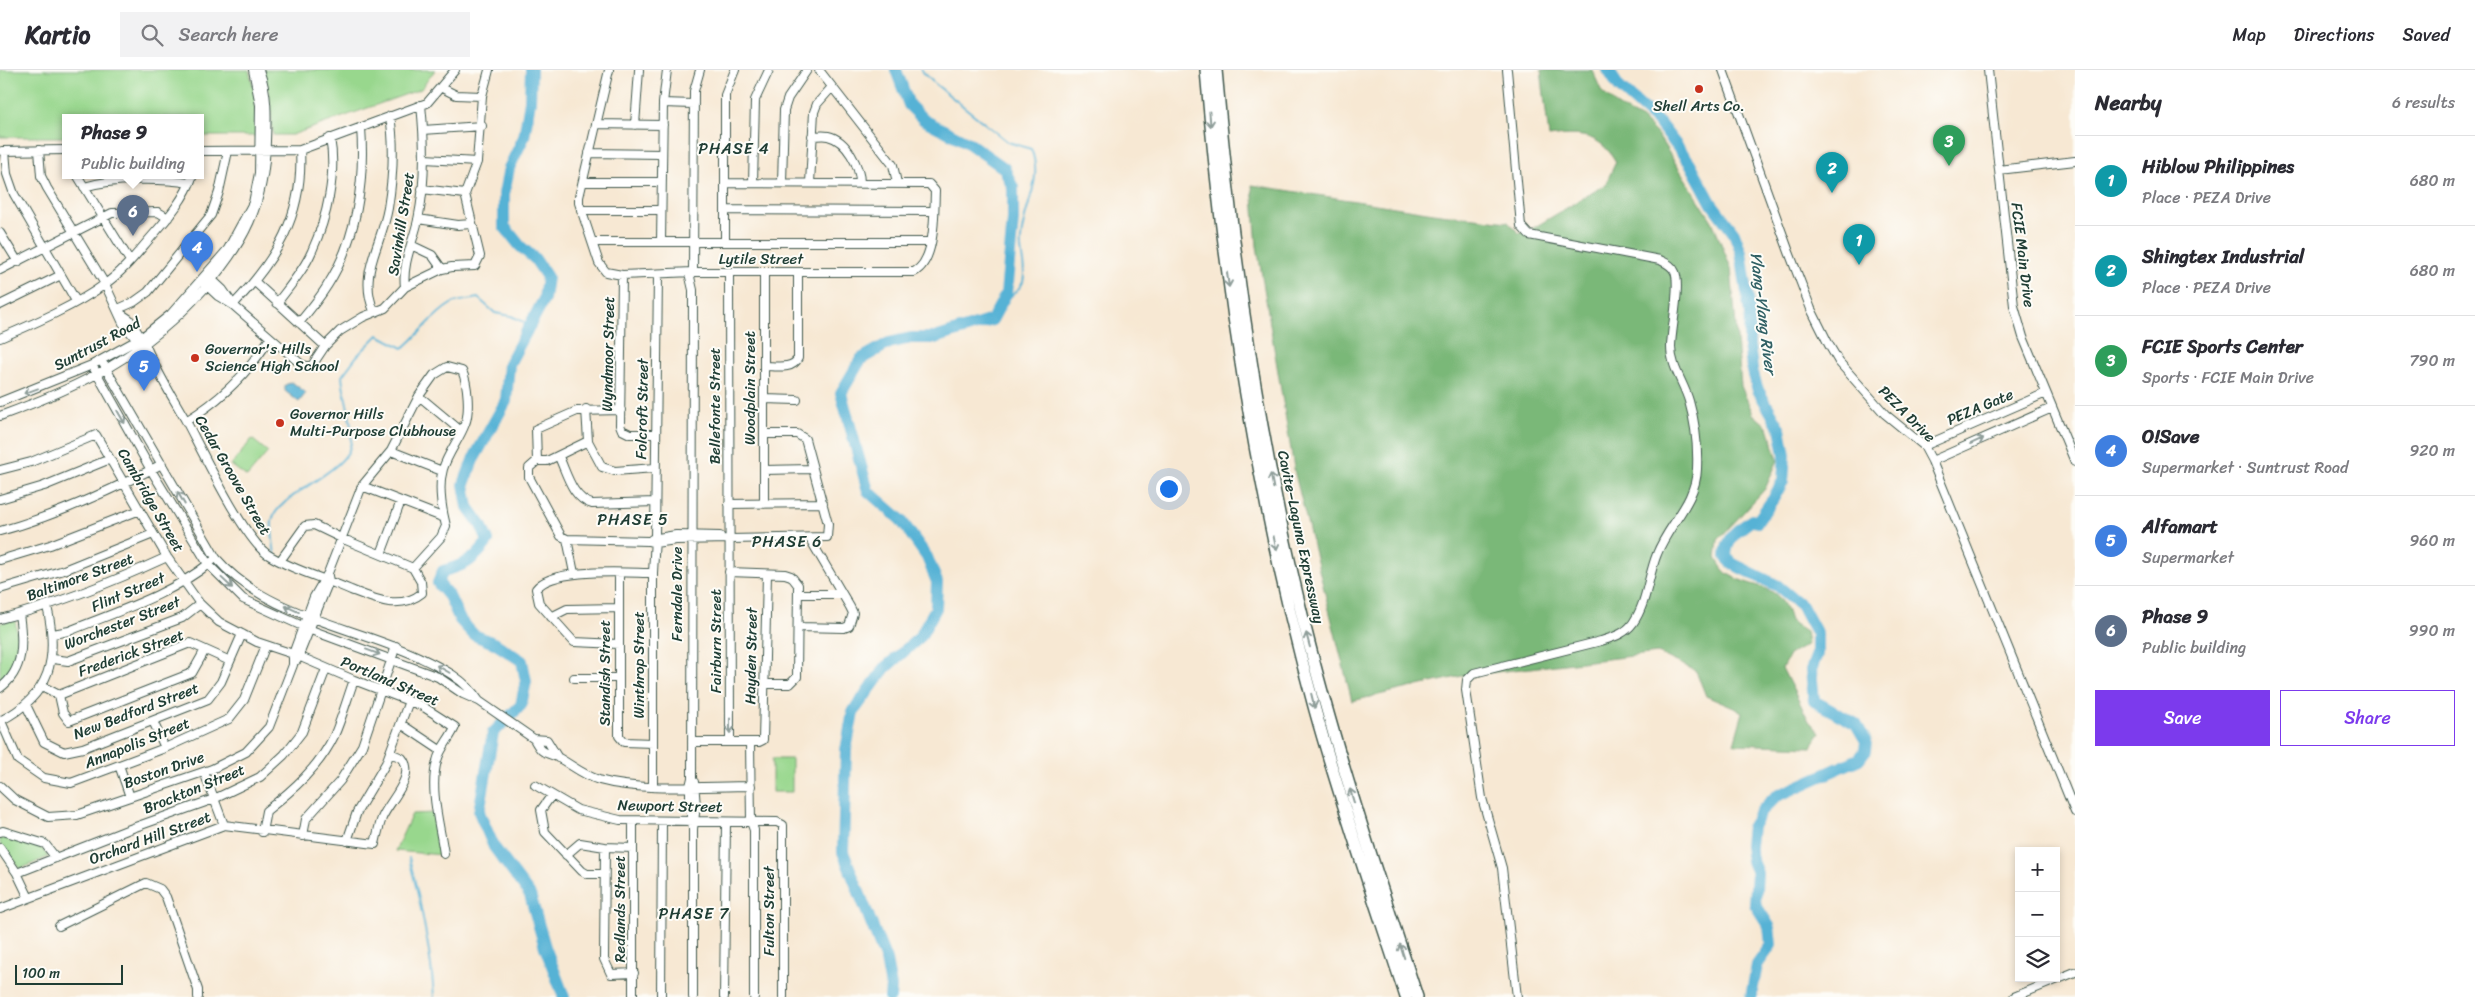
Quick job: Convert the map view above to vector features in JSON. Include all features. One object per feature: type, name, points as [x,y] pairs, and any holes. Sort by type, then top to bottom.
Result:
[{"type":"highway","name":"Cavite–Laguna Expressway","points":[[1206,70],[1216,185],[1232,313],[1251,430],[1277,557],[1327,752],[1406,997]]},
{"type":"highway","name":"Cavite–Laguna Expressway","points":[[1216,70],[1231,227],[1247,340],[1262,431],[1288,556],[1307,636],[1343,767],[1417,997]]},
{"type":"street","name":"Suntrust Road","points":[[253,70],[260,105],[263,151]]},
{"type":"street","name":"Suntrust Road","points":[[0,416],[50,398],[107,369],[176,318],[207,280],[232,242],[253,203],[263,151],[267,109],[259,70]]},
{"type":"street","points":[[204,151],[300,150],[431,100],[455,70]]},
{"type":"street","points":[[207,280],[218,296],[233,305],[306,367],[311,367],[325,346],[347,325],[374,311],[385,308],[405,286],[442,269],[457,266],[470,268],[475,266],[480,256],[465,194],[477,162],[482,126],[482,96],[489,70]]},
{"type":"street","points":[[609,70],[579,197],[581,210],[594,242],[931,242]]},
{"type":"street","points":[[635,125],[640,70]]},
{"type":"street","points":[[661,242],[663,103],[667,70]]},
{"type":"street","name":"Ferndale Drive","points":[[694,997],[691,538],[693,290],[690,277],[693,272],[693,104],[694,91],[700,70]]},
{"type":"street","points":[[725,241],[725,94],[735,70]]},
{"type":"street","points":[[753,183],[755,100],[769,70]]},
{"type":"street","points":[[782,183],[784,110],[788,98],[807,70]]},
{"type":"street","points":[[725,183],[897,183],[893,164],[819,70]]},
{"type":"street","points":[[1507,70],[1521,226],[1524,231],[1529,236],[1660,260],[1670,265],[1675,272],[1676,283],[1671,348],[1678,376],[1689,401],[1695,436],[1697,471],[1688,502],[1657,554],[1641,607],[1627,630],[1601,641],[1474,673],[1467,680],[1466,690],[1482,798],[1502,868],[1517,997]]},
{"type":"street","name":"PEZA Drive","points":[[1723,70],[1811,309],[1839,362],[1885,414],[1924,446],[1932,461],[2075,812]]},
{"type":"street","name":"FCIE Main Drive","points":[[1988,70],[2014,306],[2023,337],[2075,462]]},
{"type":"street","points":[[810,183],[813,118],[817,104],[832,87]]},
{"type":"street","points":[[442,88],[456,94],[482,96]]},
{"type":"street","points":[[663,103],[693,104]]},
{"type":"street","name":"Savinhill Street","points":[[405,286],[404,270],[418,219],[425,159],[421,105]]},
{"type":"street","points":[[374,311],[368,298],[367,282],[383,232],[391,188],[393,153],[390,116]]},
{"type":"street","points":[[596,124],[663,125]]},
{"type":"street","points":[[423,130],[482,126]]},
{"type":"street","points":[[299,322],[328,286],[349,240],[357,210],[361,176],[361,127]]},
{"type":"street","points":[[812,136],[828,136],[836,139],[856,164],[860,183]]},
{"type":"street","points":[[277,303],[312,253],[318,235],[329,190],[332,148],[330,138]]},
{"type":"street","points":[[39,150],[41,176],[106,284],[123,323],[141,343]]},
{"type":"street","points":[[62,150],[3,151],[9,184],[76,301]]},
{"type":"street","points":[[233,305],[255,282],[276,251],[297,202],[301,169],[300,150]]},
{"type":"street","points":[[119,311],[148,292],[211,214],[219,192],[228,151]]},
{"type":"street","points":[[589,153],[662,154]]},
{"type":"street","points":[[425,159],[477,162]]},
{"type":"street","points":[[1999,170],[2075,161]]},
{"type":"street","points":[[79,179],[130,261]]},
{"type":"street","points":[[0,338],[76,301],[106,284],[130,261],[168,218],[192,179]]},
{"type":"street","points":[[84,187],[102,182],[172,181],[190,183]]},
{"type":"street","points":[[583,182],[662,182]]},
{"type":"street","name":"Lytile Street","points":[[594,242],[601,268],[611,274],[914,272],[923,264],[931,242],[934,211],[933,186],[928,184],[897,183]]},
{"type":"street","points":[[422,189],[465,194]]},
{"type":"street","points":[[581,210],[661,210]]},
{"type":"street","points":[[725,210],[934,211]]},
{"type":"street","points":[[0,270],[74,233],[102,216],[116,212],[158,212],[168,218]]},
{"type":"street","points":[[418,219],[458,225],[471,224]]},
{"type":"street","points":[[0,233],[18,262]]},
{"type":"street","points":[[411,245],[432,255],[442,269]]},
{"type":"street","name":"Bellefonte Street","points":[[729,272],[728,504],[730,539]]},
{"type":"street","name":"Woodplain Street","points":[[764,272],[764,504]]},
{"type":"street","points":[[764,366],[791,366],[798,358],[798,273]]},
{"type":"street","name":"Folcroft Street","points":[[653,541],[658,274]]},
{"type":"street","points":[[0,305],[60,275]]},
{"type":"street","name":"Wyndmoor Street","points":[[622,275],[620,425],[625,433],[655,434]]},
{"type":"street","points":[[255,282],[325,346]]},
{"type":"street","points":[[186,420],[209,406],[235,382],[256,360],[270,338]]},
{"type":"street","name":"Suntrust Road","points":[[0,402],[141,343]]},
{"type":"street","name":"Cedar Groove Street","points":[[141,343],[149,353],[244,525],[266,553],[280,561],[327,577],[379,601],[398,602],[417,597],[422,593],[421,582],[413,568]]},
{"type":"street","points":[[101,360],[216,558],[230,575],[251,590],[312,617],[396,646],[444,669],[469,686],[479,701]]},
{"type":"street","points":[[92,365],[151,470],[208,564],[243,599],[307,628],[438,677],[463,694],[479,701],[532,738],[545,754],[558,758],[579,772],[598,780],[621,785],[653,786],[692,783],[751,786]]},
{"type":"street","name":"Boston Drive","points":[[0,786],[15,800],[48,816],[77,815],[204,772],[246,752],[269,728],[362,486],[391,451],[419,396],[440,370],[455,368],[462,371],[465,378],[467,415],[466,424],[461,431]]},
{"type":"street","name":"PEZA Gate","points":[[1924,446],[2046,393]]},
{"type":"street","points":[[280,561],[305,526],[309,525],[314,525],[413,568],[441,537],[446,526],[442,517],[442,471],[461,431],[419,396]]},
{"type":"street","points":[[764,399],[797,400]]},
{"type":"street","name":"PEZA Gate","points":[[1932,461],[2052,408]]},
{"type":"street","points":[[586,409],[588,441],[602,467],[607,470],[655,468]]},
{"type":"street","points":[[537,460],[534,434],[536,429],[577,410],[621,410]]},
{"type":"street","points":[[537,460],[529,468],[529,477],[557,532],[567,539],[653,541],[691,538],[810,540],[827,537],[828,532],[823,503],[805,439],[802,435],[764,434]]},
{"type":"street","name":"Cambridge Street","points":[[0,470],[31,462],[92,435],[99,437],[153,534],[184,582],[200,604],[219,622],[242,634]]},
{"type":"street","points":[[537,460],[547,462],[588,441]]},
{"type":"street","points":[[391,451],[442,471]]},
{"type":"street","points":[[559,457],[576,494],[585,502],[592,504],[655,502]]},
{"type":"street","points":[[0,499],[29,491],[110,459]]},
{"type":"street","points":[[0,531],[64,510],[125,484],[162,464]]},
{"type":"street","points":[[764,470],[812,469]]},
{"type":"street","points":[[362,486],[442,517]]},
{"type":"street","points":[[381,554],[401,500]]},
{"type":"street","points":[[728,504],[823,503]]},
{"type":"street","points":[[0,560],[50,545],[140,510]]},
{"type":"street","points":[[0,589],[64,570],[153,534]]},
{"type":"street","points":[[567,539],[574,573]]},
{"type":"street","name":"Fairburn Street","points":[[730,539],[730,742]]},
{"type":"street","points":[[798,627],[844,628],[849,626],[853,613],[810,540]]},
{"type":"street","name":"Winthrop Street","points":[[653,541],[653,786]]},
{"type":"street","name":"Baltimore Street","points":[[0,619],[47,606],[109,583],[167,557]]},
{"type":"street","name":"Flint Street","points":[[53,634],[69,631],[154,598],[184,582],[216,558]]},
{"type":"street","points":[[729,572],[791,576],[798,589],[797,677],[790,684],[764,684]]},
{"type":"street","points":[[619,644],[574,642],[539,603],[536,594],[538,586],[574,573],[653,573]]},
{"type":"street","name":"Standish Street","points":[[619,574],[619,736],[624,742],[653,743]]},
{"type":"street","name":"Hayden Street","points":[[750,742],[763,740],[767,574]]},
{"type":"street","points":[[798,589],[841,594]]},
{"type":"street","name":"Worchester Street","points":[[52,659],[68,661],[182,618],[200,604]]},
{"type":"street","points":[[1,721],[20,711],[42,686],[52,659],[53,634],[47,606]]},
{"type":"street","points":[[552,618],[567,609],[619,608]]},
{"type":"street","points":[[0,688],[6,684],[21,658],[23,636],[19,614]]},
{"type":"street","name":"Portland Street","points":[[242,634],[422,706],[455,727],[440,750],[436,762],[434,790],[444,854]]},
{"type":"street","name":"New Bedford Street","points":[[26,705],[44,742],[64,752],[83,748],[208,699],[221,682],[242,634]]},
{"type":"street","name":"Frederick Street","points":[[59,695],[190,643],[230,661]]},
{"type":"street","name":"Annapolis Street","points":[[1,721],[18,760],[44,778],[71,783],[165,748],[229,719],[244,700],[266,645]]},
{"type":"street","points":[[303,836],[306,819],[340,781],[362,746],[396,646]]},
{"type":"street","points":[[42,686],[59,695],[62,713],[69,721],[192,673],[205,650]]},
{"type":"street","name":"Brockton Street","points":[[17,873],[127,830],[214,800],[260,778],[284,755],[302,732],[326,669]]},
{"type":"street","points":[[574,678],[619,678]]},
{"type":"street","points":[[262,832],[266,811],[293,790],[321,756],[333,736],[354,680]]},
{"type":"street","points":[[347,841],[357,812],[390,753],[409,701]]},
{"type":"street","points":[[153,720],[165,748]]},
{"type":"street","points":[[400,724],[440,750]]},
{"type":"street","points":[[532,738],[547,740],[558,758]]},
{"type":"street","points":[[692,742],[750,742],[751,822],[754,830],[754,997]]},
{"type":"street","name":"Orchard Hill Street","points":[[1,908],[224,826],[374,844],[382,817],[402,786],[406,773],[406,766],[402,758],[390,753]]},
{"type":"street","points":[[119,765],[130,797]]},
{"type":"street","points":[[204,772],[224,826]]},
{"type":"street","name":"Newport Street","points":[[535,785],[578,810],[600,817],[693,824],[777,822],[783,825]]},
{"type":"street","points":[[551,796],[542,810],[545,832],[582,871],[587,874],[604,874]]},
{"type":"street","name":"Redlands Street","points":[[632,820],[633,997]]},
{"type":"street","points":[[661,997],[662,821]]},
{"type":"street","points":[[724,997],[726,822]]},
{"type":"street","name":"Fulton Street","points":[[782,997],[783,825]]},
{"type":"street","points":[[0,832],[3,831],[45,844],[56,858]]},
{"type":"street","points":[[566,855],[580,843],[605,847],[633,848]]},
{"type":"street","points":[[605,847],[604,959],[611,974],[634,974]]},
{"type":"street","points":[[0,848],[17,873],[29,898]]},
{"type":"street","points":[[59,926],[146,883],[160,889],[166,897],[198,990],[198,997]]},
{"type":"street","points":[[2014,997],[2075,972]]},
{"type":"green space","points":[[0,70],[249,70],[255,94],[256,136],[204,136],[204,114],[62,114],[62,137],[0,137]]},
{"type":"green space","points":[[264,70],[435,70],[421,89],[292,135],[273,135],[270,98]]},
{"type":"green space","points":[[1541,70],[1592,70],[1602,92],[1619,107],[1642,119],[1657,134],[1712,221],[1731,268],[1741,386],[1753,414],[1768,427],[1778,460],[1765,489],[1718,540],[1716,558],[1728,574],[1773,593],[1786,608],[1790,621],[1806,631],[1808,644],[1789,655],[1782,668],[1809,721],[1820,733],[1811,747],[1734,744],[1743,712],[1706,696],[1696,671],[1658,653],[1462,676],[1352,701],[1295,474],[1257,246],[1252,185],[1440,214],[1508,222],[1519,233],[1530,230],[1605,185],[1616,162],[1603,145],[1587,137],[1569,135],[1549,137]]},
{"type":"green space","points":[[252,439],[268,452],[247,477],[231,465]]},
{"type":"green space","points":[[15,619],[17,644],[15,661],[7,676],[0,680],[0,623]]},
{"type":"green space","points":[[772,759],[792,759],[792,792],[772,792]]},
{"type":"green space","points":[[435,813],[442,855],[395,851],[412,814]]},
{"type":"green space","points":[[3,835],[42,848],[48,857],[20,869],[0,844],[0,837]]},
{"type":"water","points":[[292,382],[306,393],[299,402],[285,391],[285,385]]},
{"type":"waterway","points":[[531,70],[530,101],[524,137],[509,168],[504,194],[504,226],[520,246],[535,259],[547,277],[544,299],[509,364],[506,401],[473,460],[464,484],[468,507],[481,525],[488,541],[469,561],[443,571],[438,583],[449,596],[460,620],[474,635],[496,644],[522,661],[526,681],[521,705],[493,733],[479,812],[494,847],[530,895],[545,947],[564,997]]},
{"type":"waterway","points":[[890,997],[891,987],[886,960],[843,852],[846,750],[853,712],[885,668],[920,637],[936,608],[937,582],[927,557],[901,520],[868,491],[841,393],[861,359],[889,343],[911,338],[935,338],[992,320],[1006,294],[1013,220],[1013,188],[1004,168],[967,142],[924,120],[909,105],[896,70]]},
{"type":"waterway","points":[[921,70],[934,83],[1008,142],[1031,149],[1035,172],[1032,194],[1021,239],[1024,271],[1023,282],[1016,292],[999,307]]},
{"type":"waterway","name":"Ylang-Ylang River","points":[[1608,70],[1619,87],[1659,123],[1690,163],[1712,204],[1734,233],[1741,252],[1750,313],[1749,345],[1753,375],[1758,390],[1780,428],[1785,455],[1783,481],[1773,499],[1757,522],[1752,520],[1734,535],[1728,545],[1726,557],[1733,564],[1778,586],[1802,606],[1817,634],[1817,654],[1811,670],[1814,701],[1856,724],[1866,741],[1865,751],[1859,759],[1775,797],[1763,809],[1752,826],[1750,845],[1752,861],[1757,873],[1755,904],[1769,926],[1771,945],[1757,965],[1751,997]]},
{"type":"waterway","points":[[275,556],[272,521],[276,512],[294,495],[331,470],[348,452],[351,444],[351,425],[342,376],[357,356],[378,335],[403,348],[432,319],[451,304],[478,298],[495,313],[511,316],[530,325]]},
{"type":"waterway","points":[[409,858],[425,927],[434,997]]},
{"type":"place","name":"Shell Arts Co.","points":[[1699,89]]},
{"type":"place","name":"FCIE Sports Center","points":[[1949,166]]},
{"type":"place","name":"Shingtex Industrial","points":[[1832,193]]},
{"type":"place","name":"Phase 9","points":[[133,236]]},
{"type":"place","name":"Hiblow Philippines","points":[[1859,265]]},
{"type":"place","name":"O!Save","points":[[197,272]]},
{"type":"place","name":"Governor's Hills Science High School","points":[[195,358]]},
{"type":"place","name":"Alfamart","points":[[144,391]]},
{"type":"place","name":"Governor Hills Multi-Purpose Clubhouse","points":[[280,423]]},
{"type":"district","name":"PHASE 4","points":[[734,148]]},
{"type":"district","name":"PHASE 5","points":[[633,519]]},
{"type":"district","name":"PHASE 6","points":[[787,541]]},
{"type":"district","name":"PHASE 7","points":[[694,913]]}]
